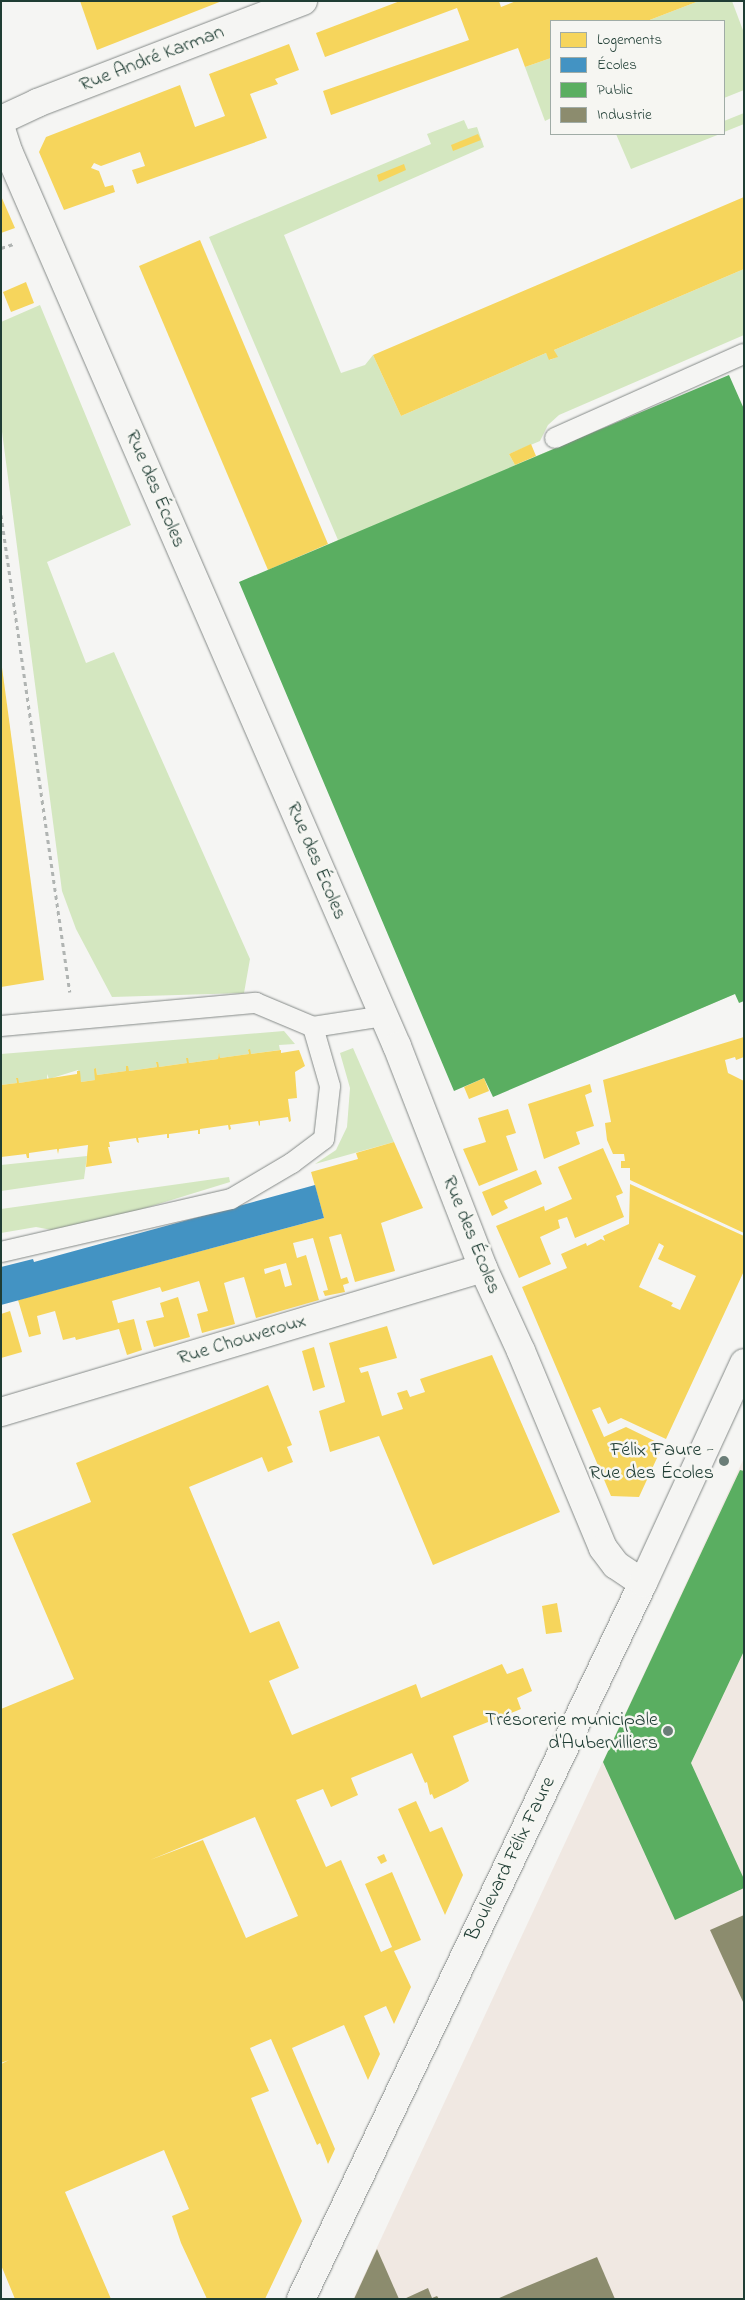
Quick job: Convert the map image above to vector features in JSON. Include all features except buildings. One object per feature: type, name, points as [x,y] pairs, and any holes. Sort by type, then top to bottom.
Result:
[{"type":"street","name":"Rue André Karman","points":[[1,120],[37,103],[303,1]]},
{"type":"street","name":"Rue des Écoles","points":[[1,128],[9,153],[397,1046],[483,1268],[521,1351],[603,1548],[616,1564],[642,1582]]},
{"type":"street","name":"Rue Chouveroux","points":[[1,1412],[483,1268]]},
{"type":"street","name":"Boulevard Félix Faure","points":[[300,2299],[642,1582],[744,1363]]},
{"type":"lane","points":[[555,438],[744,354]]},
{"type":"lane","points":[[1,1026],[256,1003],[313,1028],[383,1016]]},
{"type":"lane","points":[[1,1252],[230,1199],[292,1162],[324,1139],[330,1086],[313,1028]]},
{"type":"path","points":[[1,515],[74,1019]]},
{"type":"shaded area","points":[[744,1458],[744,2299],[353,2299]]},
{"type":"green space","points":[[699,1],[732,1],[744,33],[744,90],[725,98],[725,20],[650,20]]},
{"type":"green space","points":[[550,58],[550,118],[545,121],[525,67]]},
{"type":"green space","points":[[744,113],[744,124],[725,132],[725,121]]},
{"type":"green space","points":[[464,120],[468,129],[477,127],[484,147],[284,235],[341,373],[365,365],[373,355],[401,416],[546,353],[550,360],[557,357],[554,350],[744,269],[744,335],[559,415],[548,425],[540,441],[509,454],[515,465],[603,428],[744,757],[744,990],[549,1073],[323,547],[338,540],[209,237],[431,144],[427,134]]},
{"type":"green space","points":[[616,135],[717,135],[631,169]]},
{"type":"green space","points":[[40,305],[131,525],[47,562],[86,663],[114,652],[250,959],[244,993],[112,997],[76,929],[62,891],[1,424],[1,322]]},
{"type":"green space","points":[[284,1031],[295,1044],[279,1045],[280,1050],[251,1054],[248,1050],[249,1054],[220,1058],[219,1054],[218,1059],[189,1063],[187,1058],[187,1063],[159,1067],[156,1062],[157,1067],[129,1071],[126,1066],[126,1071],[97,1075],[96,1068],[95,1080],[81,1082],[78,1070],[49,1079],[47,1074],[47,1079],[19,1083],[16,1078],[17,1083],[1,1085],[1,1054]]},
{"type":"green space","points":[[353,1048],[394,1142],[315,1164],[336,1150],[347,1127],[350,1088],[340,1053]]},
{"type":"green space","points":[[87,1156],[84,1179],[1,1191],[1,1165]]},
{"type":"green space","points":[[229,1177],[230,1182],[113,1218],[57,1231],[36,1227],[1,1233],[1,1209]]},
{"type":"place","name":"Félix Faure - Rue des Écoles","points":[[724,1461]]},
{"type":"place","name":"Trésorerie municipale d'Aubervilliers","points":[[668,1731]]}]
